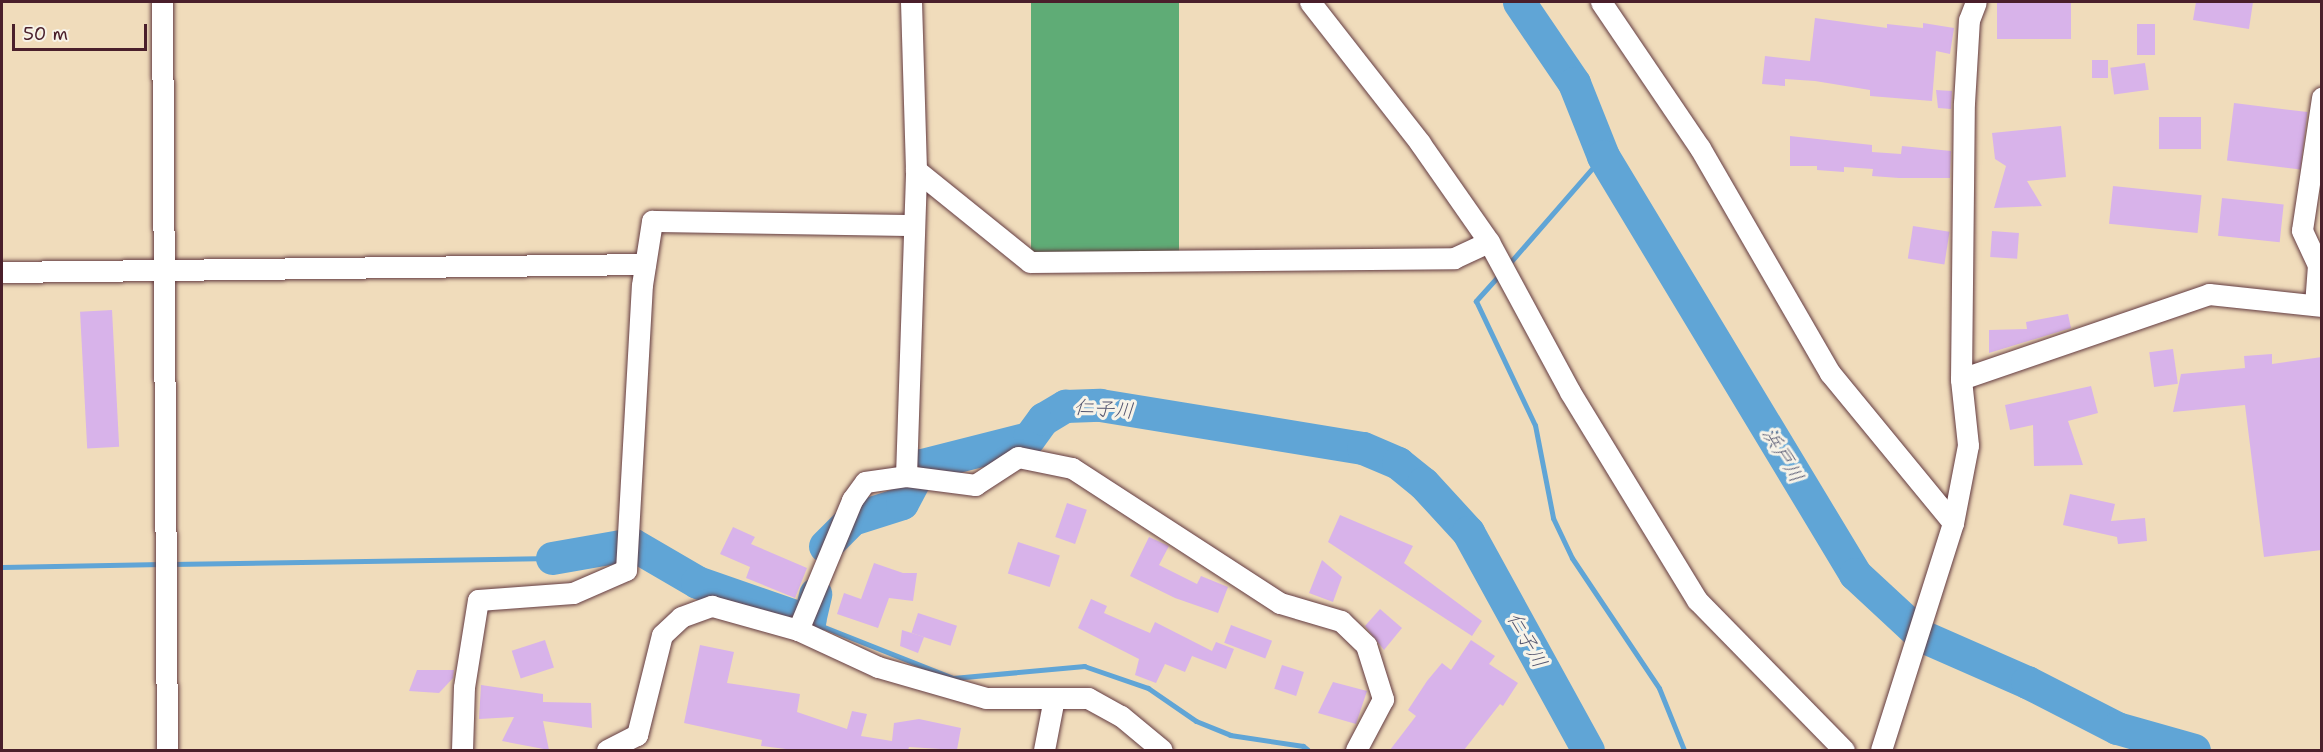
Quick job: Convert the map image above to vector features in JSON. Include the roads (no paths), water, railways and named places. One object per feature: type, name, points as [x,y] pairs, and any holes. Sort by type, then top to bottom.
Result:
[{"type":"street","points":[[162,2],[167,750]]},
{"type":"street","points":[[906,476],[912,225],[916,170],[911,2]]},
{"type":"street","points":[[1310,2],[1420,143],[1489,242],[1570,392],[1697,600],[1844,750]]},
{"type":"street","points":[[1601,2],[1700,147],[1830,373],[1953,523]]},
{"type":"street","points":[[1881,750],[1953,523],[1968,445],[1960,379],[1964,103],[1969,20],[1976,2]]},
{"type":"street","points":[[1960,379],[2209,294],[2318,306],[2318,265],[2302,230],[2322,98]]},
{"type":"street","points":[[916,170],[1030,262],[1454,258],[1489,242]]},
{"type":"street","points":[[462,750],[464,687],[478,600],[573,592],[626,570],[645,264],[652,221],[912,225]]},
{"type":"street","points":[[2,272],[163,267],[645,264]]},
{"type":"street","points":[[798,630],[852,500],[865,482],[906,476],[975,485],[1018,457],[1072,468],[1280,603],[1341,621],[1366,645],[1383,699],[1356,750]]},
{"type":"street","points":[[607,750],[637,735],[662,635],[681,617],[712,606],[798,630],[878,667],[986,698],[1088,698],[1121,716],[1162,750]]},
{"type":"street","points":[[1044,750],[1054,698]]},
{"type":"waterway","name":"浜戸川","points":[[1519,2],[1574,83],[1603,156],[1855,574],[1922,636],[2027,682],[2117,728],[2194,750]]},
{"type":"waterway","points":[[1507,266],[1603,156]]},
{"type":"waterway","points":[[1501,273],[1476,301],[1535,425],[1553,518],[1572,558],[1659,688],[1684,750]]},
{"type":"waterway","name":"仁子川","points":[[825,546],[852,519],[902,503],[922,465],[1029,438],[1043,419],[1065,406],[1100,405],[1363,448],[1398,463],[1423,483],[1468,532],[1588,750]]},
{"type":"waterway","name":"仁子川","points":[[552,558],[632,544],[697,582],[809,621],[815,594]]},
{"type":"waterway","points":[[171,564],[552,558]]},
{"type":"waterway","points":[[2,567],[162,564]]},
{"type":"waterway","points":[[809,621],[953,678],[1084,666],[1148,688],[1196,721],[1230,735],[1303,746],[1308,750]]}]
